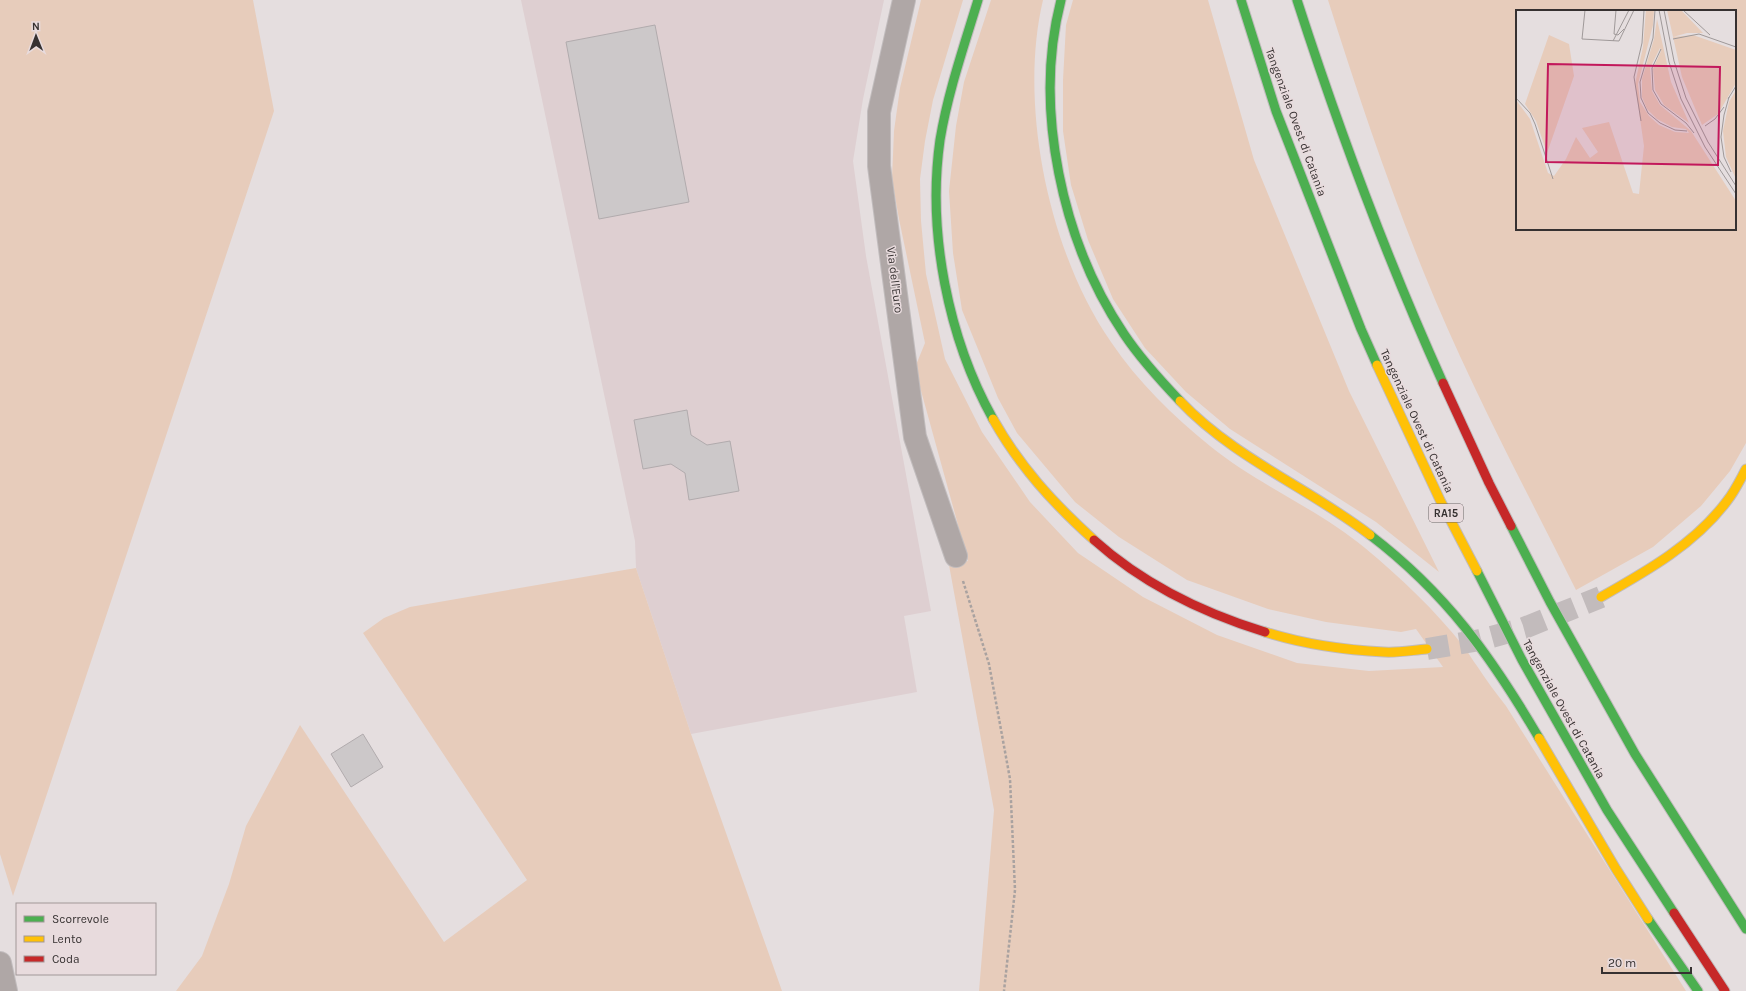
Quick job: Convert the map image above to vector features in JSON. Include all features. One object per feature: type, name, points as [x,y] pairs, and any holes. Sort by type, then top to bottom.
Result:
[{"type":"highway","points":[[978,0],[955,75],[945,121],[938,162],[938,222],[944,279],[954,325],[975,383],[997,427],[1027,473],[1066,516],[1110,554],[1144,578],[1197,607],[1251,629],[1297,642],[1385,652],[1427,649]]},
{"type":"highway","points":[[1061,0],[1056,16],[1050,69],[1054,149],[1063,195],[1076,242],[1097,291],[1126,338],[1159,381],[1221,437],[1259,463],[1350,520],[1411,569],[1452,610],[1485,653],[1521,708],[1635,898],[1698,991]]},
{"type":"highway","name":"Tangenziale Ovest di Catania","points":[[1241,0],[1276,111],[1361,329],[1440,500],[1522,660],[1608,810],[1725,991]]},
{"type":"highway","points":[[1297,0],[1328,95],[1412,314],[1490,483],[1550,602],[1635,754],[1746,929]]},
{"type":"highway","points":[[1601,597],[1634,579],[1676,550],[1704,526],[1727,501],[1746,470]]},
{"type":"street","name":"Via dell'Euro","points":[[904,0],[890,55],[878,112],[879,166],[914,437],[956,556]]},
{"type":"street","points":[[0,963],[6,991]]},
{"type":"path","points":[[956,556],[989,664],[1010,779],[1015,890],[1004,991]]},
{"type":"shaded area","points":[[0,0],[253,0],[274,111],[13,896],[0,854]]},
{"type":"shaded area","points":[[521,0],[884,0],[863,99],[853,161],[866,256],[931,611],[904,616],[917,692],[691,734],[636,568],[635,541]]},
{"type":"shaded area","points":[[921,0],[963,0],[933,100],[925,141],[920,179],[921,221],[926,274],[945,359],[982,432],[1030,502],[1078,553],[1143,597],[1217,635],[1297,663],[1369,671],[1443,667],[1416,629],[1401,632],[1326,622],[1268,609],[1187,580],[1119,537],[1075,502],[1017,433],[998,398],[962,310],[953,253],[949,191],[956,126],[964,82],[991,0],[1043,0],[1036,41],[1034,85],[1037,131],[1044,177],[1056,222],[1071,266],[1089,306],[1121,357],[1144,385],[1196,435],[1248,473],[1347,534],[1392,571],[1453,633],[1506,706],[1686,991],[979,991],[994,810],[949,565],[968,561],[920,387],[916,365],[925,343],[892,179],[894,131],[900,88]]},
{"type":"shaded area","points":[[1073,0],[1208,0],[1254,160],[1349,391],[1439,572],[1376,522],[1230,429],[1186,392],[1145,348],[1113,299],[1088,240],[1071,185],[1063,131],[1063,80],[1066,25]]},
{"type":"shaded area","points":[[1328,0],[1746,0],[1746,443],[1730,471],[1701,506],[1653,547],[1576,590],[1497,433],[1441,314],[1385,172]]},
{"type":"shaded area","points":[[636,568],[691,734],[782,991],[176,991],[202,956],[229,884],[246,826],[300,725],[444,942],[527,880],[363,633],[384,618],[410,607]]},
{"type":"building","points":[[655,25],[689,202],[599,219],[566,42]]},
{"type":"building","points":[[687,410],[691,435],[707,445],[730,441],[739,491],[689,500],[685,473],[671,464],[643,469],[634,420]]},
{"type":"building","points":[[363,734],[383,767],[351,787],[331,754]]},
{"type":"tunnel","points":[[1427,649],[1480,640],[1524,628],[1601,597]]},
{"type":"traffic: fast","points":[[978,0],[943,122],[937,175],[936,211],[939,247],[953,319],[977,388],[993,419]]},
{"type":"traffic: fast","points":[[1061,0],[1053,42],[1050,85],[1052,129],[1059,173],[1069,216],[1084,258],[1102,298],[1137,352],[1150,369],[1180,401]]},
{"type":"traffic: fast","points":[[1241,0],[1276,111],[1361,329],[1377,365]]},
{"type":"traffic: fast","points":[[1297,0],[1347,146],[1383,242],[1443,383]]},
{"type":"traffic: fast","points":[[1511,526],[1550,602],[1635,754],[1746,929]]},
{"type":"traffic: fast","points":[[1370,535],[1422,580],[1465,628],[1503,680],[1539,738]]},
{"type":"traffic: fast","points":[[1477,571],[1522,660],[1607,810],[1674,913]]},
{"type":"traffic: fast","points":[[1648,919],[1698,991]]},
{"type":"traffic: slow","points":[[1377,365],[1440,500],[1477,571]]},
{"type":"traffic: slow","points":[[1180,401],[1201,421],[1248,456],[1347,518],[1370,535]]},
{"type":"traffic: slow","points":[[993,419],[1014,453],[1038,484],[1094,540]]},
{"type":"traffic: slow","points":[[1601,597],[1653,567],[1700,530],[1730,497],[1746,469]]},
{"type":"traffic: slow","points":[[1265,632],[1323,646],[1353,650],[1400,652],[1427,649]]},
{"type":"traffic: slow","points":[[1539,738],[1616,869],[1648,919]]},
{"type":"traffic: jam","points":[[1443,383],[1489,483],[1511,526]]},
{"type":"traffic: jam","points":[[1094,540],[1132,570],[1174,595],[1219,616],[1265,632]]},
{"type":"traffic: jam","points":[[1674,913],[1725,991]]}]
